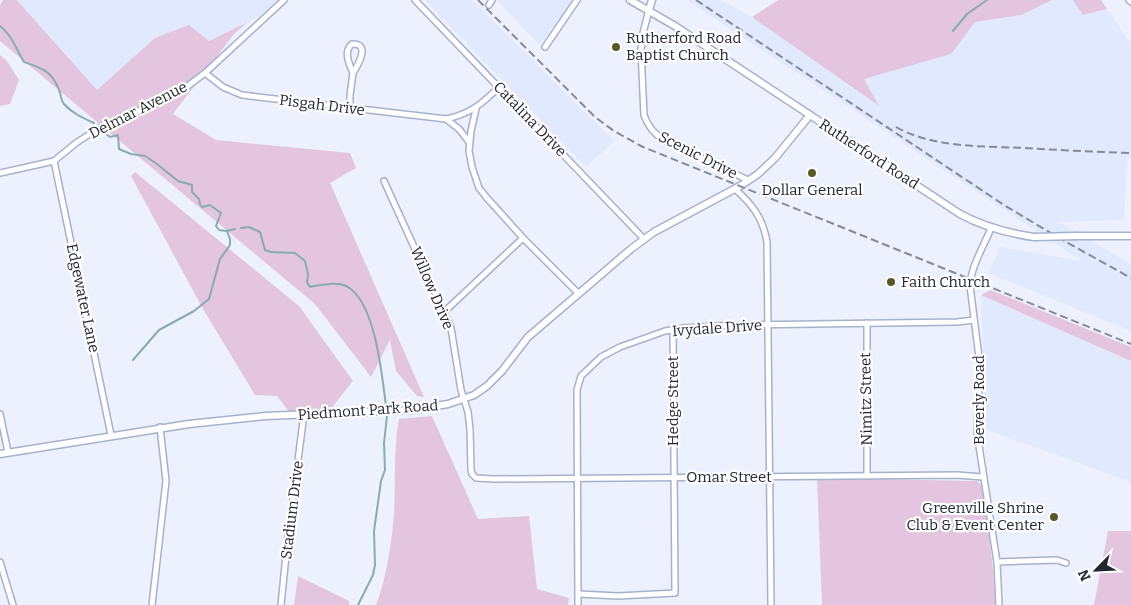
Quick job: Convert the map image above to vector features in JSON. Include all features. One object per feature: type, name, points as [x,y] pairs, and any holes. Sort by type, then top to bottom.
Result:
[{"type":"street","name":"Delmar Avenue","points":[[0,173],[54,161],[76,143],[99,128],[168,98],[205,73],[284,0]]},
{"type":"street","name":"Catalina Drive","points":[[415,0],[644,239]]},
{"type":"street","points":[[545,47],[577,0]]},
{"type":"street","name":"Rutherford Road","points":[[630,0],[649,10],[978,224],[1010,234],[1034,237],[1131,236]]},
{"type":"street","points":[[649,10],[652,0]]},
{"type":"street","name":"Scenic Drive","points":[[649,10],[643,33],[642,50],[644,115],[648,125],[664,140],[748,180]]},
{"type":"street","points":[[350,108],[352,73],[347,49],[350,45],[356,44],[361,48],[362,56],[352,73]]},
{"type":"street","name":"Pisgah Drive","points":[[205,73],[224,87],[242,94],[446,119],[457,117],[476,109],[499,87]]},
{"type":"street","points":[[476,109],[469,142],[472,167],[479,188],[523,238],[578,294]]},
{"type":"street","name":"Piedmont Park Road","points":[[0,454],[160,427],[266,416],[433,408],[465,399],[492,382],[528,337],[644,239],[661,227],[735,189],[775,158],[810,115]]},
{"type":"street","points":[[446,119],[459,129],[469,142]]},
{"type":"street","name":"Edgewater Lane","points":[[54,161],[111,435]]},
{"type":"street","name":"Willow Drive","points":[[384,181],[451,328],[461,390],[465,399],[470,429],[472,474],[476,478]]},
{"type":"street","points":[[735,189],[755,209],[765,232],[768,251],[770,605]]},
{"type":"street","name":"Beverly Road","points":[[991,228],[970,278],[970,294],[980,365],[977,433],[997,562],[999,605]]},
{"type":"street","points":[[444,312],[523,238]]},
{"type":"street","name":"Ivydale Drive","points":[[578,605],[577,390],[581,376],[594,362],[606,354],[641,339],[673,330],[768,324],[957,322],[974,320]]},
{"type":"street","name":"Nimitz Street","points":[[866,323],[867,476]]},
{"type":"street","name":"Hedge Street","points":[[578,594],[618,596],[675,593],[673,330]]},
{"type":"street","points":[[0,414],[8,452]]},
{"type":"street","name":"Stadium Drive","points":[[281,605],[286,545],[304,414]]},
{"type":"street","points":[[152,605],[166,481],[160,427]]},
{"type":"street","name":"Omar Street","points":[[476,478],[983,476]]},
{"type":"street","points":[[997,562],[1057,560],[1066,563]]},
{"type":"street","points":[[0,562],[13,605]]},
{"type":"shaded area","points":[[3,0],[17,0],[97,90],[155,38],[189,25],[209,41],[248,22],[234,34],[173,114],[216,140],[350,153],[356,168],[330,183],[424,397],[417,396],[396,371],[390,340],[371,377],[315,304],[0,41],[0,5]]},
{"type":"shaded area","points":[[18,0],[280,0],[268,12],[97,90]]},
{"type":"shaded area","points":[[425,0],[472,0],[614,141],[586,167]]},
{"type":"shaded area","points":[[497,0],[574,0],[539,45]]},
{"type":"shaded area","points":[[687,0],[720,0],[752,17],[878,106],[863,79],[951,54],[975,22],[1021,15],[1052,0],[1073,0],[1083,15],[1107,9],[1131,44],[1131,157],[1127,157],[1124,220],[1059,222],[1131,264],[1131,331],[988,273],[1000,247],[1082,261]]},
{"type":"shaded area","points":[[778,0],[1052,0],[1021,15],[975,22],[951,54],[864,79],[879,106],[752,17]]},
{"type":"shaded area","points":[[1073,0],[1101,0],[1107,9],[1083,15]]},
{"type":"shaded area","points":[[0,55],[7,61],[19,80],[10,104],[0,106]]},
{"type":"shaded area","points":[[135,172],[299,306],[353,381],[330,410],[290,413],[277,396],[255,395],[203,309],[131,176]]},
{"type":"shaded area","points":[[991,290],[1131,347],[1131,361],[981,295]]},
{"type":"shaded area","points":[[981,295],[1131,361],[1131,482],[985,429]]},
{"type":"shaded area","points":[[432,416],[478,519],[529,516],[537,589],[569,598],[568,605],[376,605],[386,572],[394,515],[396,443],[399,419]]},
{"type":"shaded area","points":[[817,478],[977,481],[982,486],[992,560],[995,605],[822,605]]},
{"type":"shaded area","points":[[1108,531],[1131,531],[1131,605],[1094,605]]},
{"type":"shaded area","points":[[298,576],[349,601],[349,605],[294,605]]},
{"type":"waterway","points":[[953,31],[967,14],[987,0]]},
{"type":"waterway","points":[[0,26],[11,38],[24,62],[41,68],[50,74],[64,104],[74,113],[94,123]]},
{"type":"waterway","points":[[103,132],[110,137],[118,135],[119,149],[131,154],[145,156],[178,181],[192,185],[192,192],[199,199],[202,207],[210,205],[221,213],[216,226],[219,230],[235,229]]},
{"type":"waterway","points":[[241,228],[249,227],[260,232],[265,250],[295,253],[305,261],[308,274],[307,282],[310,287],[339,284],[348,287],[358,296],[371,324],[376,342],[386,406]]},
{"type":"waterway","points":[[133,360],[159,330],[194,311],[209,299],[220,259],[230,245],[227,231]]},
{"type":"waterway","points":[[358,605],[373,575],[375,565],[374,531],[381,481],[385,470],[384,443],[387,416]]},
{"type":"railway","points":[[478,0],[595,117],[614,131],[643,147],[1131,344]]},
{"type":"railway","points":[[696,0],[1004,205],[1131,278]]},
{"type":"railway","points":[[896,127],[926,139],[958,145],[1131,153]]},
{"type":"place","name":"Rutherford Road Baptist Church","points":[[616,47]]},
{"type":"place","name":"Dollar General","points":[[812,173]]},
{"type":"place","name":"Faith Church","points":[[891,282]]},
{"type":"place","name":"Greenville Shrine Club & Event Center","points":[[1054,517]]}]
